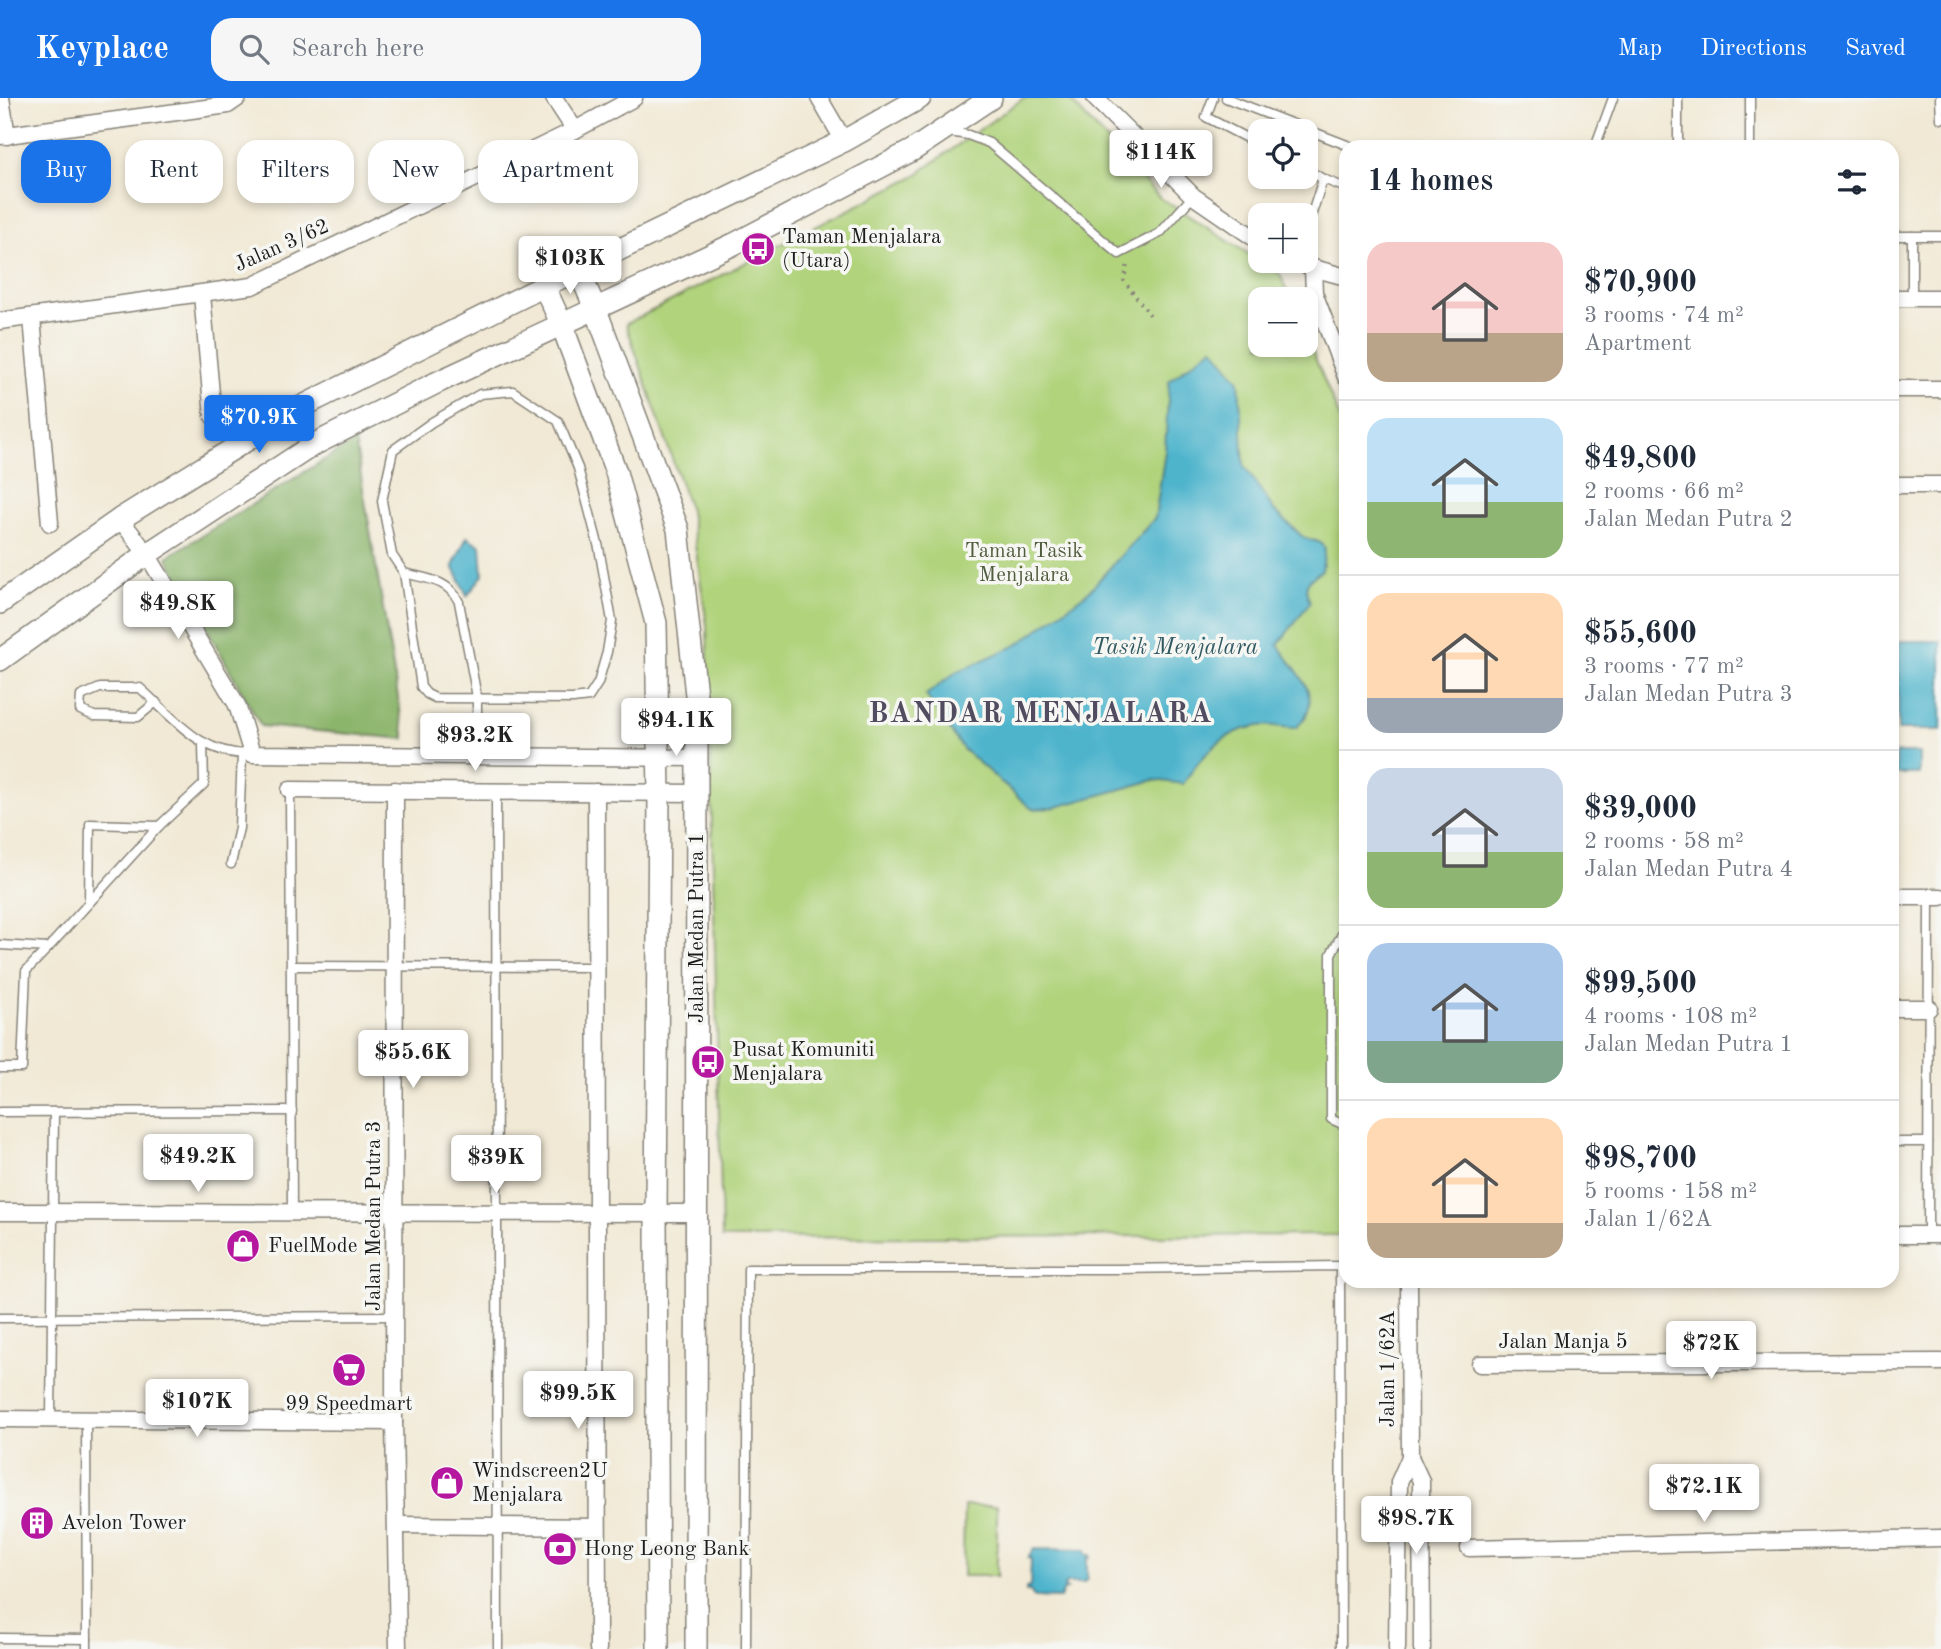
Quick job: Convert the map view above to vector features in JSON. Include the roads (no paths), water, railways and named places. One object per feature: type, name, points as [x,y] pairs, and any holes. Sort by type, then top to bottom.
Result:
[{"type":"street","points":[[1,98],[3,136],[228,105],[238,98]]},
{"type":"street","points":[[554,98],[575,130]]},
{"type":"street","name":"Jalan 3/62","points":[[0,321],[202,295],[251,286],[575,130],[634,98]]},
{"type":"street","points":[[819,98],[844,141]]},
{"type":"street","points":[[0,603],[120,519],[297,409],[844,141],[920,98]]},
{"type":"street","points":[[0,660],[147,554],[313,444],[436,383],[734,244],[913,150],[991,98]]},
{"type":"street","points":[[1095,98],[1193,196],[1248,234]]},
{"type":"street","name":"Jalan Medan Putra 1","points":[[578,269],[678,529],[696,704],[696,1649]]},
{"type":"street","points":[[1318,269],[1339,274]]},
{"type":"street","points":[[1313,273],[1314,293],[1339,359]]},
{"type":"street","name":"Jalan Medan Putra 1","points":[[544,286],[562,326],[615,472],[656,623],[659,758],[656,1213],[658,1649]]},
{"type":"street","points":[[202,295],[213,416]]},
{"type":"street","points":[[1899,299],[1941,298]]},
{"type":"street","points":[[32,318],[50,523]]},
{"type":"street","points":[[1899,389],[1941,389]]},
{"type":"street","points":[[1899,485],[1941,485]]},
{"type":"street","points":[[120,519],[147,554],[237,705],[247,755],[697,758]]},
{"type":"street","points":[[290,790],[696,793]]},
{"type":"street","name":"Jalan Medan Putra 3","points":[[395,790],[394,1422],[398,1525],[398,1649]]},
{"type":"street","points":[[596,792],[598,1649]]},
{"type":"street","points":[[1899,897],[1935,897]]},
{"type":"street","points":[[1899,1008],[1929,1008]]},
{"type":"street","points":[[0,1212],[696,1213]]},
{"type":"street","points":[[1899,1235],[1935,1235]]},
{"type":"street","name":"Jalan 1/62A","points":[[1397,1649],[1399,1482],[1409,1457],[1409,1288]]},
{"type":"street","name":"Jalan Manja 5","points":[[1480,1364],[1941,1362]]},
{"type":"street","points":[[0,1419],[394,1422]]},
{"type":"street","name":"Jalan 1/62A","points":[[1409,1457],[1422,1481],[1422,1649]]},
{"type":"street","points":[[398,1525],[596,1527]]},
{"type":"street","points":[[1469,1548],[1941,1538]]},
{"type":"lane","points":[[1213,98],[1206,117],[1248,139]]},
{"type":"lane","points":[[1226,98],[1279,119]]},
{"type":"lane","points":[[1597,140],[1613,98]]},
{"type":"lane","points":[[1678,98],[1678,140]]},
{"type":"lane","points":[[1749,98],[1750,140]]},
{"type":"lane","points":[[1940,98],[1941,120]]},
{"type":"lane","points":[[943,131],[968,135],[989,143],[1119,254],[1160,233],[1193,196]]},
{"type":"lane","points":[[1318,134],[1339,142]]},
{"type":"lane","points":[[1318,176],[1339,185]]},
{"type":"lane","points":[[1316,203],[1324,179]]},
{"type":"lane","points":[[1899,236],[1941,236]]},
{"type":"lane","points":[[1912,236],[1912,298]]},
{"type":"lane","points":[[513,391],[558,421],[578,468],[598,548],[612,621],[598,683],[589,697],[573,699],[435,698],[427,694],[421,687],[404,573],[392,555],[382,501],[393,450],[432,422],[481,394],[513,391]]},
{"type":"lane","points":[[404,573],[443,584],[453,591],[459,602],[477,697],[477,755]]},
{"type":"lane","points":[[156,702],[138,717],[94,716],[80,710],[81,696],[100,688],[140,688],[156,702],[202,744],[230,754],[247,755],[239,828],[231,864]]},
{"type":"lane","points":[[0,1068],[22,1068],[26,971],[159,826],[204,783],[202,744]]},
{"type":"lane","points":[[290,790],[292,1213]]},
{"type":"lane","points":[[496,791],[498,1649]]},
{"type":"lane","points":[[89,902],[90,824],[159,826]]},
{"type":"lane","points":[[1935,897],[1929,1008],[1928,1142],[1935,1235]]},
{"type":"lane","points":[[1339,940],[1331,954],[1331,1119],[1339,1123]]},
{"type":"lane","points":[[0,945],[48,948]]},
{"type":"lane","points":[[291,966],[596,967]]},
{"type":"lane","points":[[0,1112],[292,1111]]},
{"type":"lane","points":[[51,1419],[54,1112]]},
{"type":"lane","points":[[1899,1142],[1928,1142]]},
{"type":"lane","points":[[746,1649],[748,1269],[1339,1266]]},
{"type":"lane","points":[[1340,1288],[1341,1649]]},
{"type":"lane","points":[[0,1318],[395,1316]]},
{"type":"lane","points":[[0,1638],[87,1644],[86,1419]]},
{"type":"water","name":"Tasik Menjalara","points":[[1213,347],[1239,381],[1244,466],[1274,510],[1304,538],[1319,542],[1325,548],[1322,570],[1307,583],[1306,591],[1310,602],[1278,645],[1306,686],[1309,707],[1296,728],[1263,726],[1245,729],[1224,739],[1205,755],[1183,784],[1154,780],[1053,808],[1032,809],[963,749],[926,695],[956,672],[1017,645],[1088,592],[1155,518],[1165,451],[1169,381]]},
{"type":"water","points":[[467,537],[481,546],[483,575],[467,596],[453,566]]},
{"type":"water","points":[[1899,641],[1941,641],[1941,730],[1899,730]]},
{"type":"water","points":[[1899,753],[1919,753],[1919,774],[1899,774]]},
{"type":"water","points":[[1033,1549],[1084,1550],[1090,1555],[1087,1559],[1087,1579],[1083,1583],[1066,1583],[1064,1587],[1067,1589],[1060,1598],[1034,1597],[1030,1591],[1026,1591],[1026,1588],[1030,1587],[1031,1559],[1028,1558]]},
{"type":"place","name":"Taman Menjalara (Utara)","points":[[758,249]]},
{"type":"place","name":"Pusat Komuniti Menjalara","points":[[708,1062]]},
{"type":"place","name":"FuelMode","points":[[243,1246]]},
{"type":"place","name":"99 Speedmart","points":[[349,1370]]},
{"type":"place","name":"Windscreen2U Menjalara","points":[[447,1483]]},
{"type":"place","name":"Avelon Tower","points":[[37,1523]]},
{"type":"place","name":"Hong Leong Bank","points":[[560,1549]]},
{"type":"district","name":"BANDAR MENJALARA","points":[[1041,715]]},
{"type":"park label","name":"Taman Tasik Menjalara","points":[[1024,563]]}]
